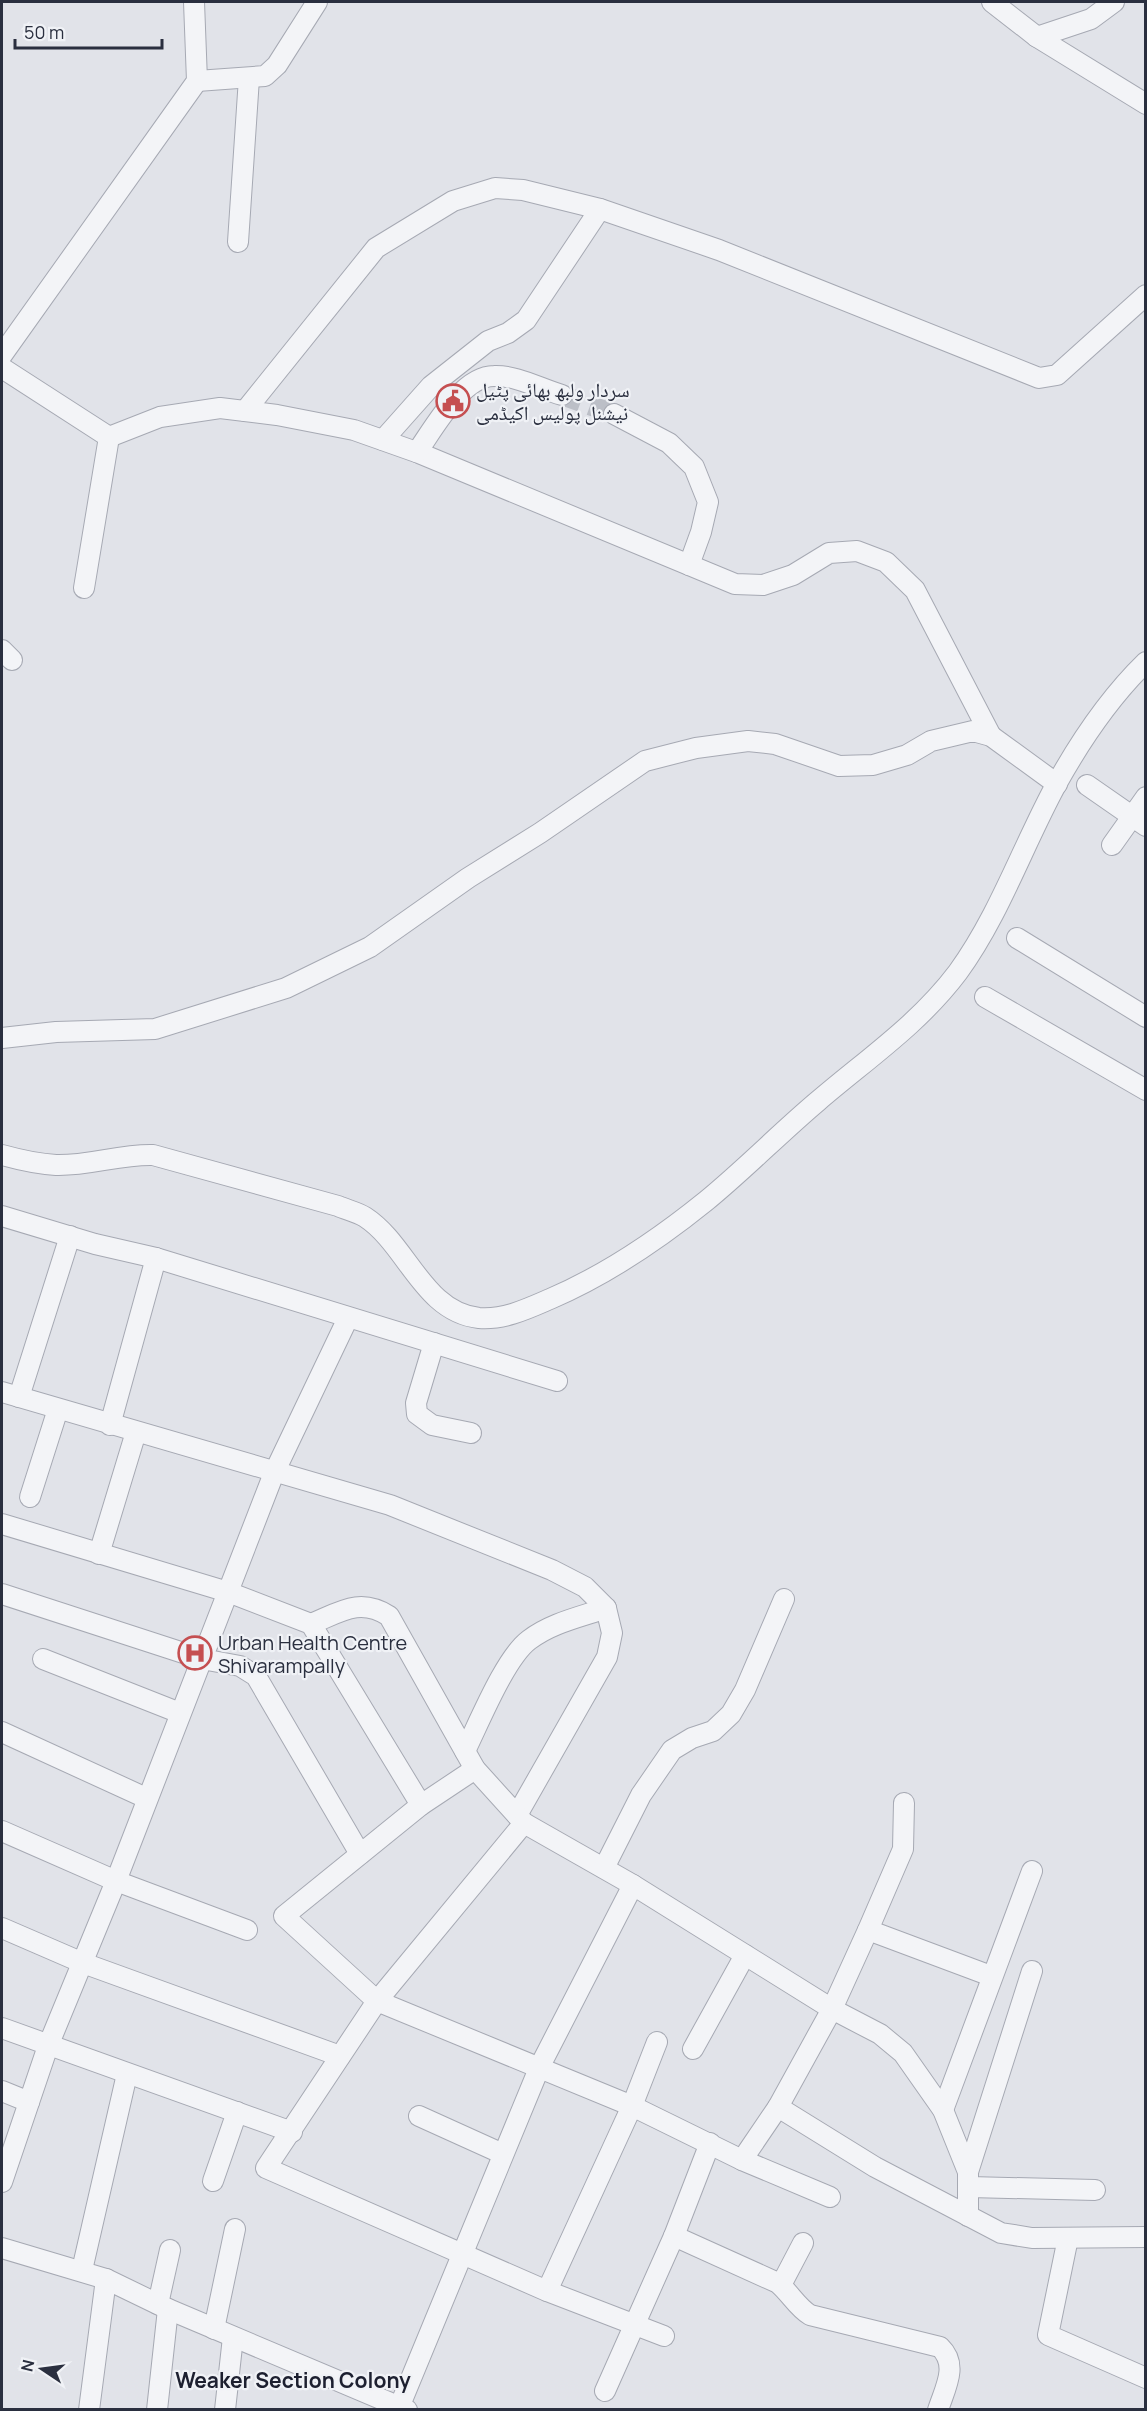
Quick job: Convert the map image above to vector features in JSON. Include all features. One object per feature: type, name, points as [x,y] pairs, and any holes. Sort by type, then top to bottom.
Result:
[{"type":"street","points":[[2,355],[197,81],[194,2]]},
{"type":"street","points":[[197,81],[265,76],[277,65],[316,2]]},
{"type":"street","points":[[992,2],[1037,37],[1146,104]]},
{"type":"street","points":[[1037,37],[1091,19],[1114,2]]},
{"type":"street","points":[[238,242],[249,78]]},
{"type":"street","points":[[245,411],[370,255],[415,222],[471,193],[495,188],[523,190],[600,209],[719,250],[1039,378],[1057,375],[1146,295]]},
{"type":"street","points":[[383,440],[431,386],[488,341],[508,333],[526,320],[600,209]]},
{"type":"street","points":[[2,368],[110,437]]},
{"type":"street","points":[[417,452],[458,396],[473,382],[493,375],[507,377],[562,395]]},
{"type":"street","points":[[110,437],[160,417],[220,408],[354,430],[417,452],[735,584],[763,585],[793,574],[829,553],[857,551],[886,562],[915,590],[991,736]]},
{"type":"street","points":[[614,414],[669,443],[694,468],[708,502],[701,532],[689,565]]},
{"type":"street","points":[[84,588],[110,437]]},
{"type":"street","points":[[2,1155],[26,1162],[57,1165],[130,1154],[153,1155],[338,1206],[364,1216],[385,1234],[433,1295],[455,1311],[478,1318],[503,1317],[522,1311],[594,1280],[705,1202],[817,1101],[908,1028],[958,972],[1004,895],[1057,784],[1087,733],[1146,662]]},
{"type":"street","points":[[2,1038],[56,1032],[155,1029],[286,988],[370,947],[468,878],[540,833],[645,761],[696,748],[748,741],[776,744],[839,766],[873,765],[907,755],[947,735],[973,731],[991,736],[1057,784]]},
{"type":"street","points":[[1087,785],[1139,821]]},
{"type":"street","points":[[1112,845],[1139,821],[1146,797]]},
{"type":"street","points":[[1017,938],[1146,1017]]},
{"type":"street","points":[[985,997],[1146,1090]]},
{"type":"street","points":[[2,1216],[156,1258],[557,1382]]},
{"type":"street","points":[[70,1236],[10,1394],[274,1473],[390,1505],[552,1570],[585,1587],[606,1608],[612,1633],[607,1657],[520,1819],[376,2001],[292,2132],[266,2168],[547,2291],[664,2336]]},
{"type":"street","points":[[110,1425],[156,1258]]},
{"type":"street","points":[[2,2182],[48,2046],[116,1881],[146,1798],[274,1473],[348,1318]]},
{"type":"street","points":[[434,1343],[416,1404],[417,1414],[432,1425],[471,1433]]},
{"type":"street","points":[[30,1497],[58,1409]]},
{"type":"street","points":[[99,1554],[136,1432]]},
{"type":"street","points":[[2,1524],[228,1592],[311,1624],[421,1805]]},
{"type":"street","points":[[2,1594],[202,1659],[240,1666],[256,1676],[360,1854]]},
{"type":"street","points":[[604,1868],[641,1795],[672,1750],[692,1738],[713,1731],[731,1714],[746,1690],[784,1599]]},
{"type":"street","points":[[311,1624],[356,1606],[374,1607],[389,1616],[475,1769],[520,1819],[633,1885],[832,2009],[880,2034],[903,2053],[943,2110],[968,2180]]},
{"type":"street","points":[[465,1751],[509,1665],[527,1641],[548,1628],[606,1608]]},
{"type":"street","points":[[43,1659],[180,1713]]},
{"type":"street","points":[[2,1732],[146,1798]]},
{"type":"street","points":[[475,1769],[421,1805],[284,1916],[376,2001],[540,2066],[632,2106],[742,2160],[830,2197]]},
{"type":"street","points":[[742,2160],[778,2107],[832,2009],[868,1930],[903,1849],[904,1803]]},
{"type":"street","points":[[2,1831],[116,1881],[247,1930]]},
{"type":"street","points":[[943,2110],[1032,1871]]},
{"type":"street","points":[[2,2248],[82,2270],[105,2279],[163,2307],[401,2408],[460,2253],[540,2066],[633,1885]]},
{"type":"street","points":[[2,1928],[83,1963],[340,2056]]},
{"type":"street","points":[[868,1930],[991,1976]]},
{"type":"street","points":[[693,2049],[745,1955]]},
{"type":"street","points":[[968,2216],[968,2180],[1032,1971]]},
{"type":"street","points":[[2,2028],[292,2132]]},
{"type":"street","points":[[547,2291],[632,2106],[657,2042]]},
{"type":"street","points":[[82,2270],[127,2074]]},
{"type":"street","points":[[2,2091],[29,2102]]},
{"type":"street","points":[[778,2107],[875,2167],[1000,2233],[1032,2238],[1146,2237]]},
{"type":"street","points":[[213,2181],[237,2112]]},
{"type":"street","points":[[419,2116],[503,2154]]},
{"type":"street","points":[[605,2391],[674,2236],[710,2143]]},
{"type":"street","points":[[968,2180],[1095,2190]]},
{"type":"street","points":[[214,2329],[235,2229]]},
{"type":"street","points":[[674,2236],[781,2285],[790,2293],[800,2309],[810,2316],[940,2347],[949,2356],[951,2369],[938,2409]]},
{"type":"street","points":[[1068,2238],[1048,2335],[1146,2378]]},
{"type":"street","points":[[781,2285],[803,2243]]},
{"type":"street","points":[[157,2409],[163,2307],[170,2250]]},
{"type":"street","points":[[89,2409],[105,2279]]},
{"type":"street","points":[[225,2409],[233,2337]]},
{"type":"tunnel","points":[[562,395],[614,414]]},
{"type":"place","name":"سردار ولبھ بھائی پٹیل نیشنل پولیس اکیڈمی","points":[[453,401]]},
{"type":"place","name":"Urban Health Centre Shivarampally","points":[[195,1653]]},
{"type":"district","name":"Weaker Section Colony","points":[[293,2380]]}]
